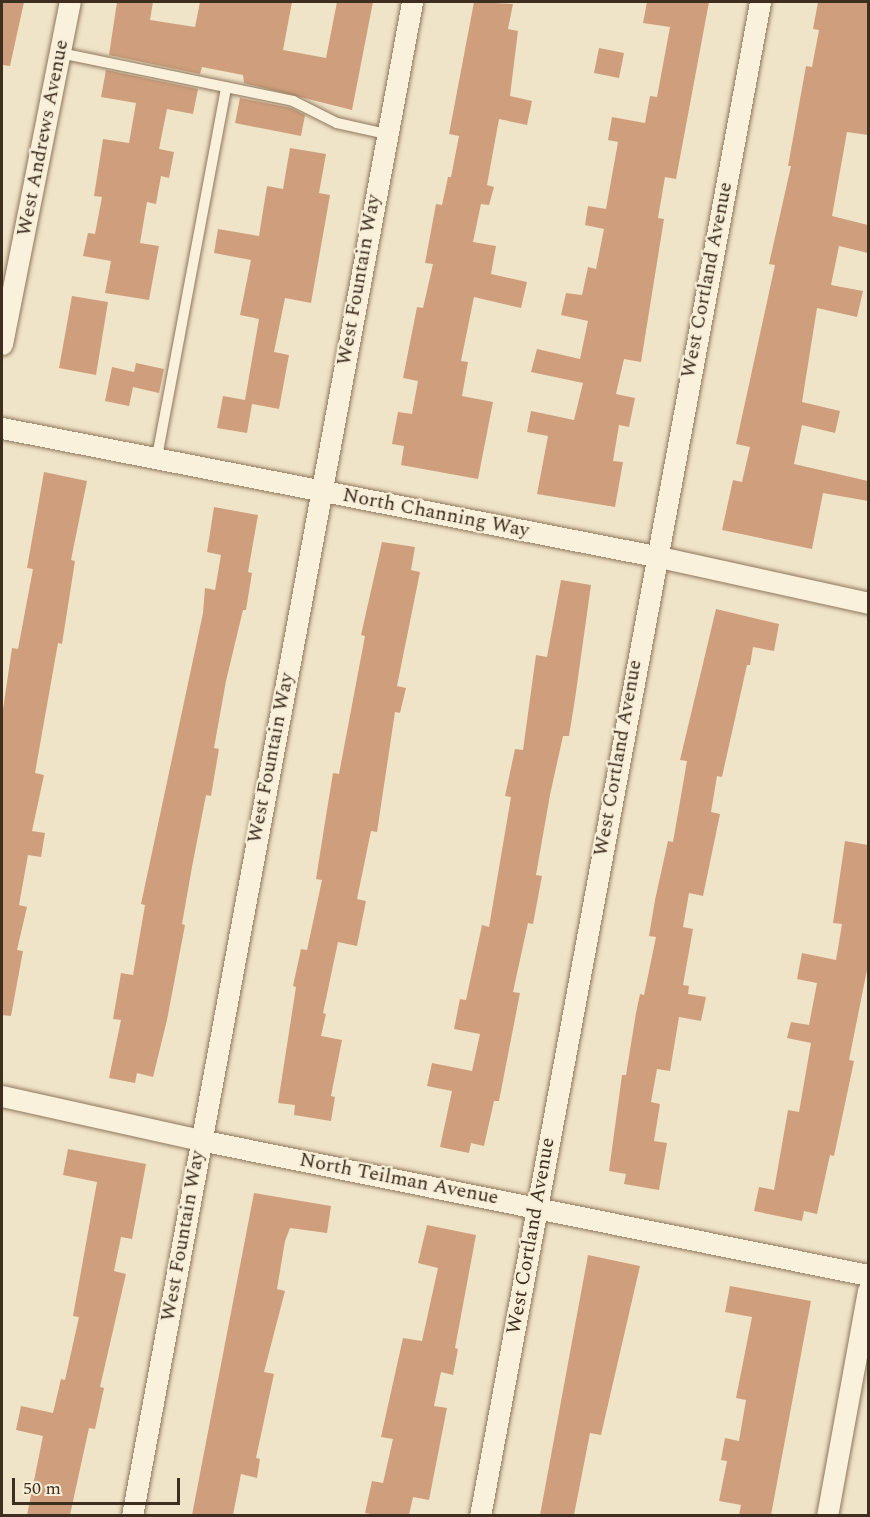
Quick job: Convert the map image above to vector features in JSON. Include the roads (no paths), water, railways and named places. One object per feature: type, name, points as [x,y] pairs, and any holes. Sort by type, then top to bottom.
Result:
[{"type":"street","name":"West Andrews Avenue","points":[[2,344],[70,2]]},
{"type":"street","name":"West Fountain Way","points":[[132,1515],[412,2]]},
{"type":"street","name":"West Cortland Avenue","points":[[480,1515],[655,556],[759,2]]},
{"type":"street","name":"North Channing Way","points":[[2,428],[655,556],[868,603]]},
{"type":"street","name":"North Teilman Avenue","points":[[2,1096],[200,1140],[537,1206],[868,1275]]},
{"type":"street","points":[[827,1515],[868,1291]]},
{"type":"lane","points":[[60,53],[293,101],[337,123],[386,134]]},
{"type":"lane","points":[[157,458],[226,87]]}]
